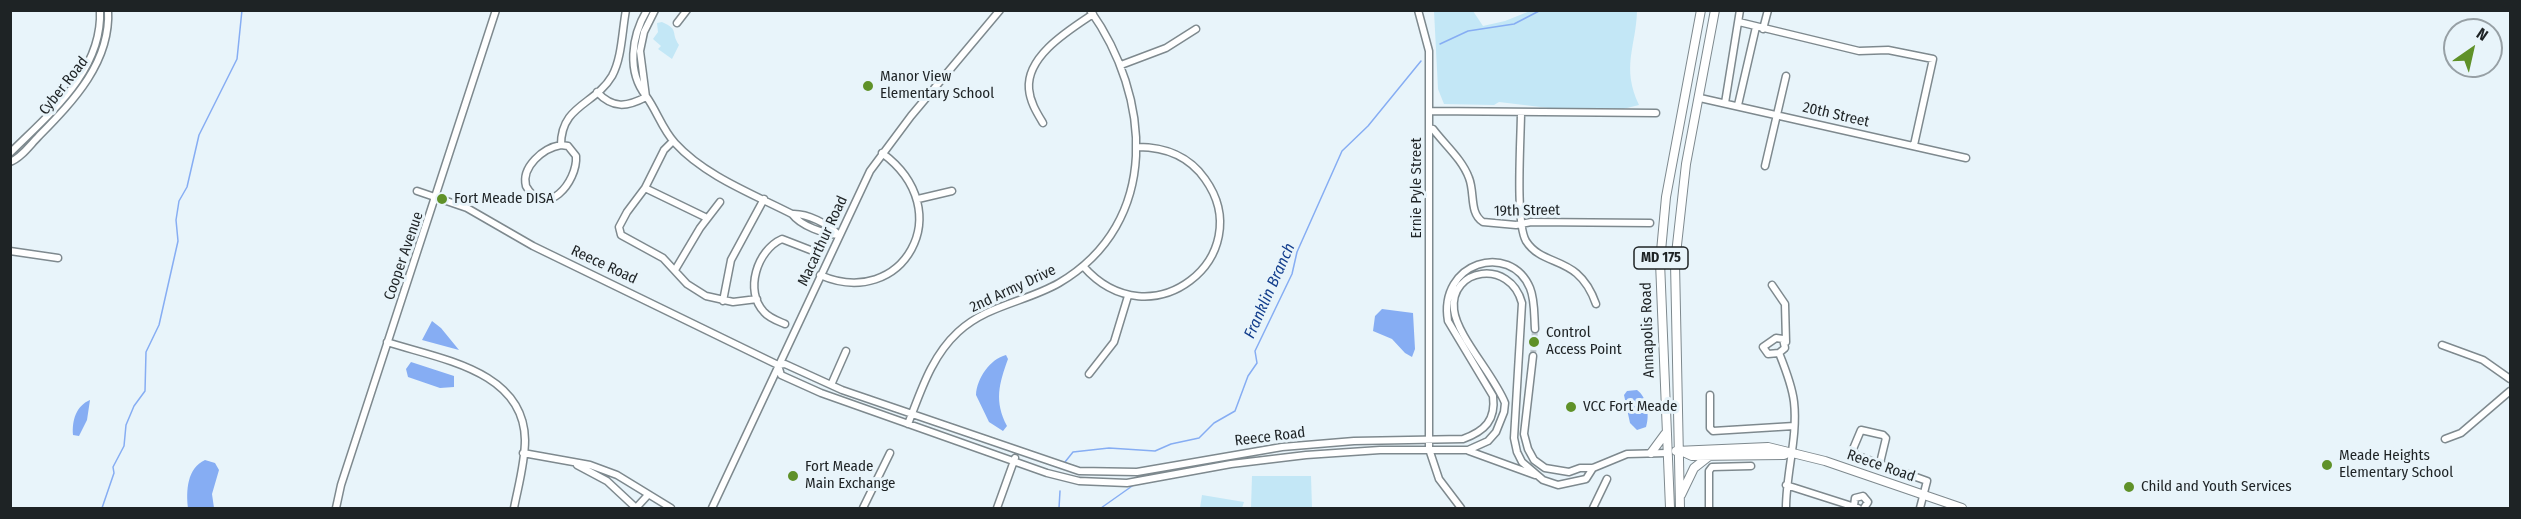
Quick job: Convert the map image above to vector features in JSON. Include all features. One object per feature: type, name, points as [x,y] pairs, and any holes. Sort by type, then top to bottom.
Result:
[{"type":"main road","name":"Annapolis Road","points":[[1670,508],[1660,262],[1666,197],[1701,10]]},
{"type":"main road","name":"Annapolis Road","points":[[1680,508],[1675,263],[1686,164],[1715,10]]},
{"type":"main road","points":[[1688,78],[1690,90],[1694,96],[1700,98]]},
{"type":"main road","points":[[1651,453],[1666,432]]},
{"type":"main road","name":"Reece Road","points":[[1667,453],[1679,450],[1768,447],[1790,452],[1962,508]]},
{"type":"main road","name":"Reece Road","points":[[1679,450],[1692,456],[1784,455],[1790,452]]},
{"type":"main road","points":[[1679,500],[1694,468],[1708,456]]},
{"type":"street","name":"Cyber Road","points":[[10,153],[66,95],[87,65],[97,45],[100,10]]},
{"type":"street","name":"Cyber Road","points":[[10,162],[56,118],[89,76],[106,41],[108,10]]},
{"type":"street","name":"Cooper Avenue","points":[[336,508],[341,485],[437,197],[496,10]]},
{"type":"street","points":[[561,145],[561,129],[565,120],[597,92],[616,68],[626,10]]},
{"type":"street","points":[[647,10],[638,29],[633,58],[636,83],[673,141],[701,165],[792,214],[800,213],[831,227],[839,235]]},
{"type":"street","points":[[646,97],[640,51],[644,32],[655,10]]},
{"type":"street","points":[[677,23],[687,10]]},
{"type":"street","name":"Macarthur Road","points":[[712,508],[863,182],[882,153],[1000,10]]},
{"type":"street","name":"Ernie Pyle Street","points":[[1418,10],[1429,51],[1428,440],[1436,474],[1461,508]]},
{"type":"street","points":[[1725,103],[1740,10]]},
{"type":"street","points":[[1763,29],[1768,10]]},
{"type":"street","points":[[1043,123],[1030,96],[1031,73],[1052,46],[1091,12]]},
{"type":"street","name":"2nd Army Drive","points":[[908,424],[934,361],[966,325],[1001,305],[1043,291],[1083,266],[1106,240],[1121,216],[1134,178],[1137,147],[1132,105],[1121,65],[1108,37],[1091,12]]},
{"type":"street","points":[[1739,22],[1859,51],[1898,51],[1934,59],[1914,145]]},
{"type":"street","points":[[1738,105],[1756,27]]},
{"type":"street","points":[[1121,65],[1166,48],[1196,30]]},
{"type":"street","points":[[1765,166],[1786,76]]},
{"type":"street","points":[[597,92],[608,102],[620,105],[630,104],[646,97]]},
{"type":"street","name":"20th Street","points":[[1700,98],[1966,158]]},
{"type":"street","points":[[1429,111],[1656,113]]},
{"type":"street","points":[[1521,112],[1521,224],[1526,241],[1581,276],[1596,304]]},
{"type":"street","name":"19th Street","points":[[1429,128],[1433,129],[1464,168],[1472,186],[1474,212],[1479,220],[1487,224],[1650,223]]},
{"type":"street","points":[[673,141],[664,150],[645,188],[627,212],[620,232],[624,238],[663,258],[699,293],[723,301],[757,299]]},
{"type":"street","points":[[561,145],[568,146],[576,156],[572,178],[558,197],[548,200],[538,199],[528,190],[525,173],[534,161],[554,146],[561,145]]},
{"type":"street","points":[[1083,266],[1102,284],[1128,296],[1158,296],[1176,290],[1192,279],[1206,265],[1213,253],[1219,222],[1214,194],[1197,168],[1167,150],[1137,147]]},
{"type":"street","points":[[820,275],[838,282],[860,283],[877,278],[893,269],[909,252],[917,236],[920,218],[918,199],[908,177],[882,153]]},
{"type":"street","points":[[645,188],[707,218]]},
{"type":"street","name":"Reece Road","points":[[417,191],[467,208],[533,246],[778,365],[785,364],[831,385],[1017,452],[1079,471],[1137,472],[1282,447],[1354,441],[1463,439],[1478,434],[1493,416],[1493,396],[1448,321],[1447,297],[1458,275],[1476,264],[1487,263],[1508,266],[1517,271],[1531,289],[1535,329]]},
{"type":"street","points":[[918,199],[952,191]]},
{"type":"street","points":[[723,301],[731,260],[764,199]]},
{"type":"street","points":[[675,270],[707,218],[720,202]]},
{"type":"street","points":[[785,324],[763,312],[757,299],[755,277],[758,265],[774,243],[787,239],[818,253]]},
{"type":"street","points":[[10,251],[58,258]]},
{"type":"street","points":[[1468,450],[1488,441],[1496,432],[1504,412],[1504,403],[1455,317],[1455,298],[1463,283],[1472,277],[1491,273],[1511,281],[1518,290],[1522,303],[1514,438],[1522,462],[1535,475]]},
{"type":"street","points":[[1772,285],[1785,304],[1786,342],[1785,348],[1779,353],[1768,354],[1763,347],[1764,344],[1780,337],[1786,342]]},
{"type":"street","points":[[1089,374],[1114,342],[1128,296]]},
{"type":"street","points":[[387,342],[484,374],[506,390],[522,419],[524,453],[514,508]]},
{"type":"street","points":[[2442,345],[2483,360],[2511,379]]},
{"type":"street","points":[[831,385],[846,351]]},
{"type":"street","points":[[1779,353],[1793,394],[1794,426],[1786,485],[1786,508]]},
{"type":"street","name":"Reece Road","points":[[1533,356],[1524,434],[1534,460],[1545,468],[1557,472],[1593,468],[1627,454],[1667,453]]},
{"type":"street","name":"Reece Road","points":[[778,365],[781,375],[908,424],[1079,481],[1127,483],[1282,457],[1429,449],[1468,450],[1558,485],[1586,479],[1593,468]]},
{"type":"street","points":[[2445,439],[2461,433],[2511,391]]},
{"type":"street","points":[[1710,395],[1710,428],[1713,431],[1794,426]]},
{"type":"street","points":[[1880,463],[1886,438],[1883,435],[1861,430],[1853,452],[1880,463],[1925,479],[1928,485],[1920,508]]},
{"type":"street","points":[[997,508],[1017,452]]},
{"type":"street","points":[[524,453],[590,465],[612,473],[647,496],[671,508]]},
{"type":"street","points":[[863,508],[890,453]]},
{"type":"street","points":[[574,463],[607,481],[636,508],[647,496]]},
{"type":"street","points":[[1709,508],[1709,471],[1712,467],[1752,466]]},
{"type":"street","points":[[607,481],[612,473]]},
{"type":"street","points":[[1593,508],[1606,479]]},
{"type":"street","points":[[1786,485],[1856,507],[1855,498],[1863,496],[1868,502],[1864,508]]},
{"type":"shaded area","points":[[1434,11],[1473,11],[1483,26],[1505,21],[1530,11],[1637,11],[1630,68],[1639,105],[1623,109],[1549,108],[1499,102],[1494,105],[1444,104],[1438,89]]},
{"type":"shaded area","points":[[662,22],[673,29],[679,45],[672,59],[658,49],[661,46],[653,39],[658,32],[657,23]]},
{"type":"shaded area","points":[[1252,476],[1311,476],[1312,508],[1251,508]]},
{"type":"shaded area","points":[[1202,495],[1244,502],[1242,508],[1200,508]]},
{"type":"water","points":[[1382,309],[1413,313],[1415,349],[1412,357],[1392,339],[1373,331],[1375,316]]},
{"type":"water","points":[[432,321],[441,328],[459,350],[422,340]]},
{"type":"water","points":[[1006,355],[1008,359],[999,392],[1000,408],[1007,426],[1003,431],[989,422],[976,395],[985,370],[1000,357]]},
{"type":"water","points":[[411,362],[454,376],[454,387],[440,388],[408,377],[406,369]]},
{"type":"water","points":[[1637,390],[1645,402],[1648,417],[1646,427],[1637,430],[1630,423],[1624,395],[1627,391]]},
{"type":"water","points":[[90,400],[87,420],[79,436],[73,435],[76,414],[81,406]]},
{"type":"water","points":[[205,460],[215,463],[219,470],[212,494],[214,508],[188,508],[187,494],[191,474],[194,468]]},
{"type":"waterway","points":[[102,508],[114,473],[113,467],[124,446],[126,425],[134,406],[145,391],[146,352],[159,325],[178,241],[176,220],[179,201],[187,187],[199,135],[237,59],[242,10]]},
{"type":"waterway","name":"Franklin Branch","points":[[1440,44],[1468,31],[1514,24],[1541,10]]},
{"type":"waterway","name":"Franklin Branch","points":[[1065,462],[1073,452],[1109,448],[1155,451],[1171,444],[1199,438],[1214,423],[1235,411],[1248,376],[1257,363],[1255,351],[1292,274],[1297,252],[1342,151],[1368,126],[1421,61]]},
{"type":"waterway","points":[[1101,508],[1135,484]]},
{"type":"waterway","name":"Franklin Branch","points":[[1059,508],[1060,491]]},
{"type":"tunnel","points":[[1533,356],[1535,329]]},
{"type":"place","name":"Manor View Elementary School","points":[[868,86]]},
{"type":"place","name":"Fort Meade DISA","points":[[442,199]]},
{"type":"place","name":"Control Access Point","points":[[1534,342]]},
{"type":"place","name":"VCC Fort Meade","points":[[1571,407]]},
{"type":"place","name":"Meade Heights Elementary School","points":[[2327,465]]},
{"type":"place","name":"Fort Meade Main Exchange","points":[[793,476]]},
{"type":"place","name":"Child and Youth Services","points":[[2129,487]]}]
